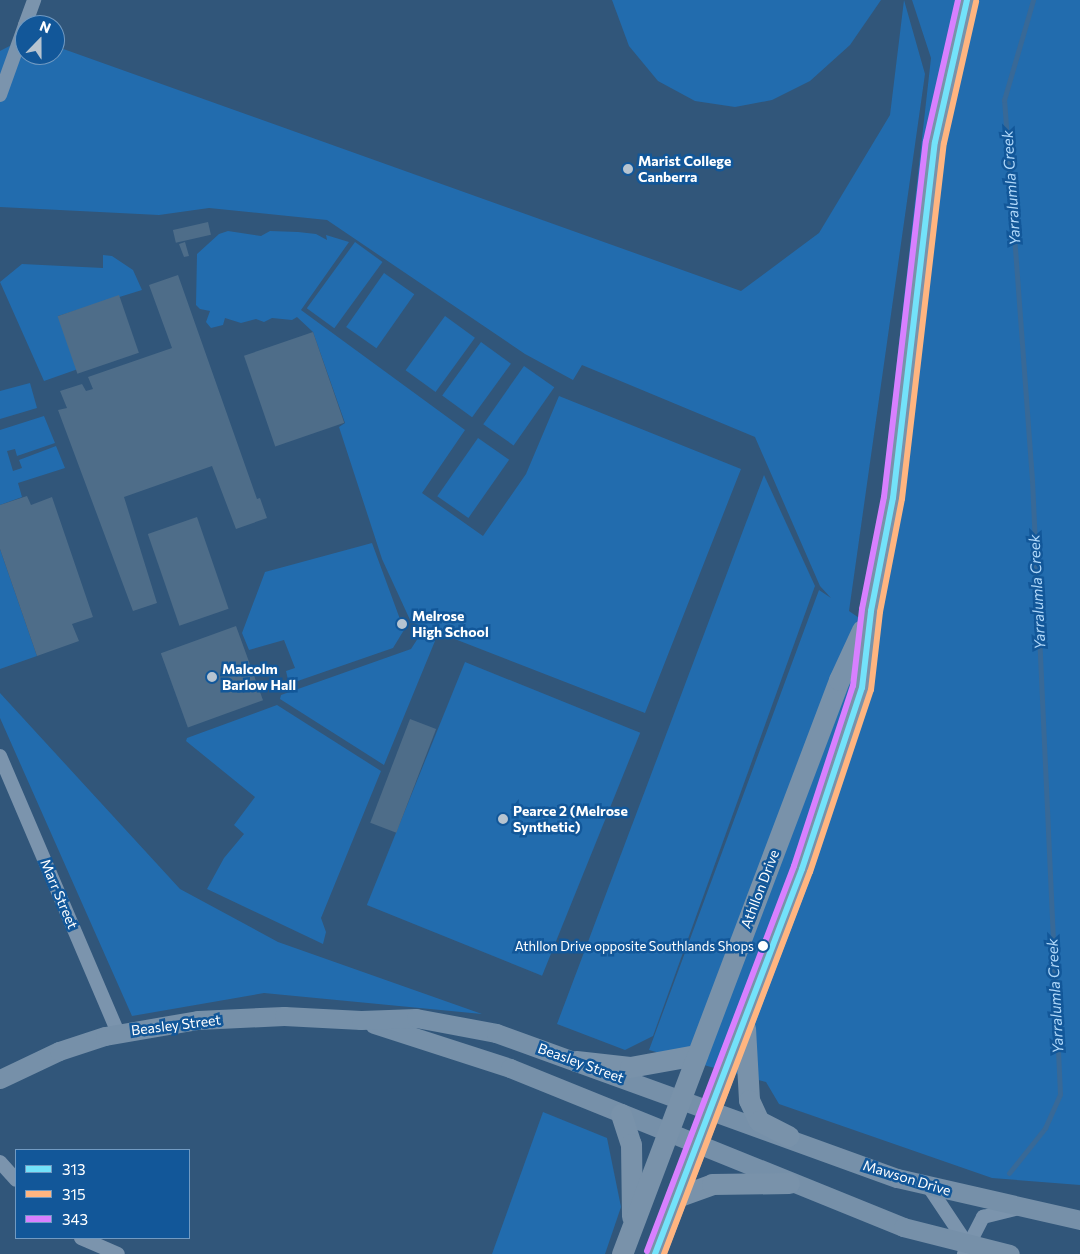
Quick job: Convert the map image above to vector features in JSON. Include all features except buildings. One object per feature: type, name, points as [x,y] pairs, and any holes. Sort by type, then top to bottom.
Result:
[{"type":"main road","name":"Athllon Drive","points":[[655,1254],[835,776],[862,688],[871,611],[894,498],[935,142],[968,0]]},
{"type":"main road","name":"Athllon Drive","points":[[622,1254],[839,680],[871,611]]},
{"type":"main road","name":"Beasley Street","points":[[0,1079],[59,1051],[118,1032],[217,1019],[284,1016],[361,1020],[416,1018],[496,1033],[710,1109]]},
{"type":"main road","name":"Beasley Street","points":[[361,1020],[510,1068],[697,1145]]},
{"type":"main road","points":[[744,1021],[749,1100],[759,1121],[788,1136]]},
{"type":"main road","points":[[576,1061],[630,1068],[697,1055]]},
{"type":"main road","name":"Mawson Drive","points":[[710,1109],[788,1136],[897,1178],[1019,1208],[1080,1220]]},
{"type":"main road","points":[[621,1114],[631,1144],[632,1226]]},
{"type":"main road","points":[[697,1145],[789,1183],[966,1249],[1010,1254]]},
{"type":"main road","points":[[677,1197],[712,1184],[789,1183]]},
{"type":"street","points":[[29,15],[34,0]]},
{"type":"street","points":[[0,95],[15,53]]},
{"type":"street","name":"Marr Street","points":[[0,756],[118,1032]]},
{"type":"street","points":[[0,1162],[15,1179]]},
{"type":"street","points":[[929,1186],[966,1249]]},
{"type":"street","points":[[966,1249],[983,1216],[1019,1208]]},
{"type":"street","points":[[83,1239],[118,1254]]},
{"type":"shaded area","points":[[612,0],[881,0],[850,45],[810,81],[772,100],[735,107],[695,101],[658,81],[629,46]]},
{"type":"shaded area","points":[[904,0],[925,74],[849,611],[862,620],[877,539],[931,58],[912,0],[1080,0],[1080,1185],[992,1178],[779,1104],[766,1082],[649,1050],[819,590],[831,598],[820,586],[755,437],[582,365],[573,380],[525,354],[327,220],[209,208],[159,215],[0,207],[0,51],[15,43],[15,65],[65,65],[65,50],[741,291],[819,233],[890,115]]},
{"type":"shaded area","points":[[228,231],[261,236],[270,231],[298,232],[316,234],[327,240],[326,235],[349,242],[301,310],[465,430],[422,493],[483,536],[526,474],[559,396],[741,469],[645,713],[411,622],[382,559],[339,427],[345,423],[313,332],[297,317],[292,320],[272,318],[264,322],[256,319],[241,323],[225,318],[223,325],[211,328],[206,322],[210,311],[200,309],[196,305],[197,254],[219,234]]},
{"type":"shaded area","points":[[355,242],[383,262],[334,328],[307,308]]},
{"type":"shaded area","points":[[103,255],[112,256],[133,270],[142,290],[58,316],[78,369],[44,381],[0,282],[22,264],[103,268]]},
{"type":"shaded area","points":[[384,273],[414,294],[376,348],[346,327]]},
{"type":"shaded area","points":[[445,316],[475,338],[436,392],[406,370]]},
{"type":"shaded area","points":[[481,342],[511,364],[472,417],[442,395]]},
{"type":"shaded area","points":[[524,366],[554,387],[514,445],[483,424]]},
{"type":"shaded area","points":[[30,383],[37,408],[0,419],[0,391]]},
{"type":"shaded area","points":[[44,416],[55,443],[17,456],[15,449],[7,451],[13,471],[22,468],[19,460],[56,446],[65,468],[18,483],[22,497],[0,505],[0,430]]},
{"type":"shaded area","points":[[478,438],[509,460],[468,518],[437,496]]},
{"type":"shaded area","points":[[764,475],[815,586],[653,1036],[625,1050],[557,1024]]},
{"type":"shaded area","points":[[372,543],[404,630],[393,648],[289,684],[286,671],[295,668],[284,640],[249,650],[242,633],[265,572]]},
{"type":"shaded area","points":[[0,549],[37,656],[0,669]]},
{"type":"shaded area","points":[[420,635],[435,641],[384,765],[280,699],[281,695],[411,649]]},
{"type":"shaded area","name":"Pearce 2 (Melrose Synthetic)","points":[[465,662],[640,733],[542,976],[367,905]]},
{"type":"shaded area","points":[[0,693],[180,889],[278,942],[482,1014],[264,993],[132,1016],[0,718]]},
{"type":"shaded area","points":[[277,705],[381,771],[321,918],[326,932],[323,944],[207,889],[224,858],[244,834],[234,825],[255,797],[186,741],[187,738]]},
{"type":"shaded area","points":[[543,1112],[607,1138],[621,1207],[605,1254],[492,1254]]},
{"type":"waterway","name":"Yarralumla Creek","points":[[1009,1173],[1045,1128],[1060,1094],[1032,480],[1004,100],[1033,0]]},
{"type":"transit line","name":"343","points":[[647,1251],[794,866],[853,686],[862,609],[884,497],[926,141],[958,0]]},
{"type":"transit line","name":"313","points":[[655,1254],[802,869],[862,688],[871,611],[893,498],[935,142],[967,0]]},
{"type":"transit line","name":"315","points":[[664,1254],[810,872],[871,690],[880,612],[902,499],[944,143],[976,2]]},
{"type":"place","name":"Marist College Canberra","points":[[628,169]]},
{"type":"place","name":"Melrose High School","points":[[402,624]]},
{"type":"place","name":"Malcolm Barlow Hall","points":[[212,677]]},
{"type":"place","name":"Pearce 2 (Melrose Synthetic)","points":[[503,819]]},
{"type":"place","name":"Athllon Drive opposite Southlands Shops","points":[[763,946]]}]
